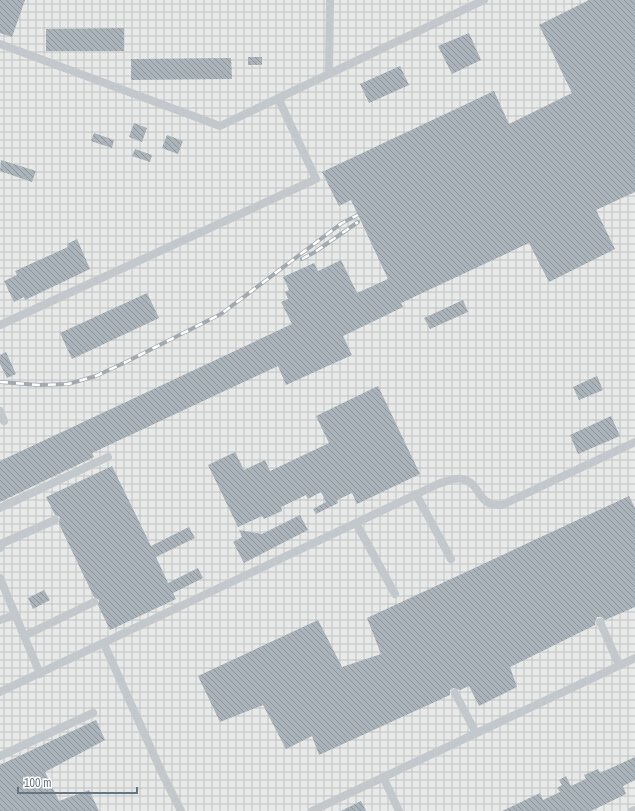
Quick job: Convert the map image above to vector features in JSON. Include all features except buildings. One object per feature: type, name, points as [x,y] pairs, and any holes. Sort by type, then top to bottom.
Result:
[{"type":"lane","points":[[329,74],[330,0]]},
{"type":"lane","points":[[0,44],[220,126],[484,0]]},
{"type":"lane","points":[[0,325],[316,179],[278,98]]},
{"type":"lane","points":[[0,412],[4,421]]},
{"type":"lane","points":[[0,692],[104,644],[438,484],[462,479],[472,484],[487,503],[491,505],[502,505],[635,442]]},
{"type":"lane","points":[[0,508],[108,457]]},
{"type":"lane","points":[[416,494],[451,560]]},
{"type":"lane","points":[[0,535],[2,545],[55,520]]},
{"type":"lane","points":[[356,523],[395,594]]},
{"type":"lane","points":[[0,578],[40,674]]},
{"type":"lane","points":[[24,636],[94,602]]},
{"type":"lane","points":[[0,620],[15,615]]},
{"type":"lane","points":[[600,622],[619,666]]},
{"type":"lane","points":[[104,644],[162,773],[182,811]]},
{"type":"lane","points":[[312,811],[635,658]]},
{"type":"lane","points":[[455,693],[476,733]]},
{"type":"lane","points":[[0,756],[93,713]]},
{"type":"lane","points":[[383,777],[399,811]]},
{"type":"shaded area","points":[[0,0],[635,0],[635,811],[0,811]]},
{"type":"railway","points":[[0,382],[39,385],[68,384],[96,376],[221,314],[342,223],[358,215]]},
{"type":"railway","points":[[302,259],[315,252],[358,222]]}]
